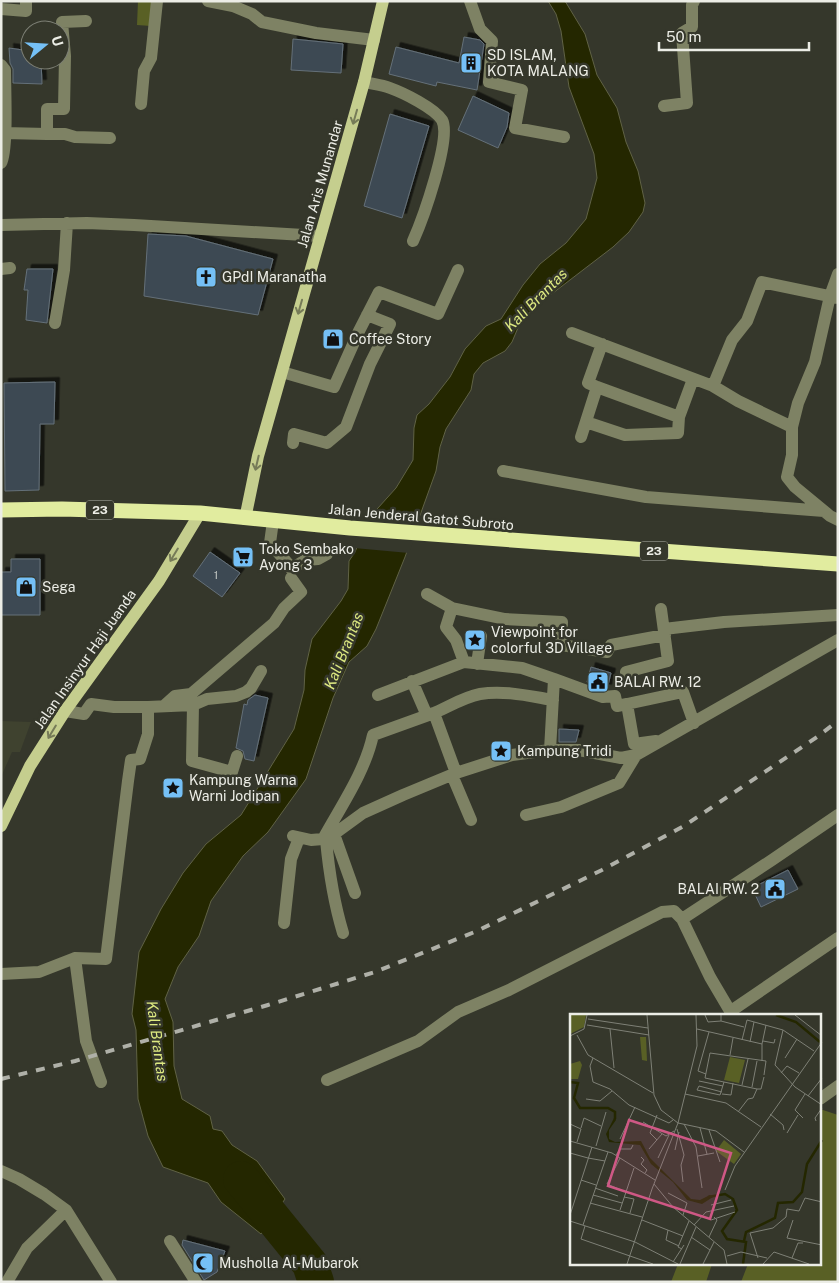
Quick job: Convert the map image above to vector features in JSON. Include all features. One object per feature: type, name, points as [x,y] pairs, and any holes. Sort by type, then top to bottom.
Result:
[{"type":"highway","name":"Jalan Jenderal Gatot Subroto","points":[[1,510],[200,513],[245,519],[470,538],[838,564]]},
{"type":"main road","name":"Jalan Aris Munandar","points":[[245,519],[256,465],[364,82],[383,1]]},
{"type":"main road","name":"Jalan Insinyur Haji Juanda","points":[[1,826],[30,766],[65,711],[158,581],[200,513]]},
{"type":"street","points":[[1,9],[26,11],[26,1]]},
{"type":"street","points":[[141,104],[144,70],[152,58],[157,1]]},
{"type":"street","points":[[208,1],[233,6],[252,14],[262,22],[316,33],[374,40]]},
{"type":"street","points":[[470,1],[480,29],[492,41],[489,82],[522,90],[515,128],[564,137]]},
{"type":"street","points":[[664,106],[688,103],[682,33],[692,27],[692,5],[694,1]]},
{"type":"street","points":[[47,134],[47,109],[64,109],[62,22],[86,21]]},
{"type":"street","points":[[1,65],[5,70],[3,160],[1,163]]},
{"type":"street","points":[[364,82],[390,88],[424,104],[438,115],[444,127],[438,166],[420,225],[413,241]]},
{"type":"street","points":[[4,133],[65,134],[75,137],[110,138]]},
{"type":"street","points":[[1,225],[67,223],[174,226],[320,236]]},
{"type":"street","points":[[55,323],[64,270],[67,223]]},
{"type":"street","points":[[282,372],[334,387],[379,292],[438,314],[458,270]]},
{"type":"street","points":[[838,274],[834,297],[815,362],[798,403],[792,427],[792,455],[788,477],[795,487],[838,520]]},
{"type":"street","points":[[713,386],[732,340],[747,321],[762,282],[834,297]]},
{"type":"street","points":[[293,443],[294,434],[327,444],[346,427],[370,364],[390,324],[367,316]]},
{"type":"street","points":[[572,333],[713,386],[738,401],[792,427]]},
{"type":"street","points":[[602,344],[588,383],[679,417]]},
{"type":"street","points":[[586,422],[625,435],[678,433],[679,417],[693,379]]},
{"type":"street","points":[[581,437],[597,387]]},
{"type":"street","points":[[503,471],[646,497],[824,511]]},
{"type":"street","points":[[165,705],[175,696],[191,694],[274,623],[284,608],[301,592],[290,571],[270,543],[273,521]]},
{"type":"street","points":[[290,571],[306,560],[318,559],[327,554]]},
{"type":"street","points":[[427,594],[452,608],[505,619],[562,622],[561,645],[608,652],[611,645],[664,632],[724,622],[838,615]]},
{"type":"street","points":[[452,608],[446,627],[456,640],[464,662]]},
{"type":"street","points":[[626,672],[668,660],[661,609]]},
{"type":"street","points":[[477,664],[481,636]]},
{"type":"street","points":[[284,923],[291,859],[296,837],[310,840],[328,838],[363,813],[454,774],[512,756],[550,750],[579,750],[621,758],[636,755],[838,640]]},
{"type":"street","points":[[378,695],[464,662],[522,668],[603,697],[615,696],[617,706],[683,692],[694,723]]},
{"type":"street","points":[[65,711],[84,714],[91,704],[114,707],[193,705],[207,699],[236,696],[246,692],[251,688],[260,671]]},
{"type":"street","points":[[550,750],[554,679]]},
{"type":"street","points":[[412,681],[429,712],[471,820]]},
{"type":"street","points":[[343,933],[329,870],[328,838],[370,748],[373,735],[429,712],[482,694],[507,693],[553,700]]},
{"type":"street","points":[[627,704],[634,744],[663,740]]},
{"type":"street","points":[[193,705],[192,761],[232,772],[237,756]]},
{"type":"street","points":[[1,974],[39,972],[75,958],[106,959],[131,760],[140,760],[148,734],[148,707]]},
{"type":"street","points":[[526,815],[561,807],[619,783],[636,755]]},
{"type":"street","points":[[682,918],[838,815]]},
{"type":"street","points":[[328,838],[354,893]]},
{"type":"street","points":[[328,1080],[418,1041],[458,1012],[509,990],[662,912],[674,910],[682,918],[710,977],[732,1013],[838,938]]},
{"type":"street","points":[[75,958],[86,1041],[101,1082]]},
{"type":"street","points":[[822,1098],[838,1086]]},
{"type":"street","points":[[1,1171],[19,1179],[66,1210],[111,1282]]},
{"type":"street","points":[[7,1282],[27,1248],[66,1210]]},
{"type":"street","points":[[170,1241],[196,1282]]},
{"type":"shaded area","points":[[138,1],[153,1],[151,26],[137,25]]},
{"type":"shaded area","points":[[1,721],[31,722],[20,752],[12,752],[1,777]]},
{"type":"shaded area","points":[[822,1110],[838,1115],[838,1282],[741,1282],[747,1266],[822,1266]]},
{"type":"shaded area","points":[[677,1266],[711,1266],[706,1282],[671,1282]]},
{"type":"water","points":[[548,1],[565,1],[585,34],[597,75],[617,108],[626,142],[638,171],[645,203],[643,212],[629,232],[613,247],[536,306],[520,323],[512,342],[505,351],[483,363],[474,374],[471,390],[446,429],[440,447],[436,471],[405,557],[376,629],[367,646],[349,662],[333,698],[306,779],[268,832],[243,856],[211,901],[199,936],[178,967],[165,999],[173,1022],[174,1066],[182,1099],[210,1116],[213,1129],[222,1131],[232,1145],[257,1161],[285,1199],[261,1234],[221,1202],[208,1183],[163,1167],[148,1136],[138,1099],[136,1030],[132,1014],[139,952],[161,909],[183,873],[206,844],[241,815],[294,729],[304,690],[305,670],[312,639],[348,589],[349,561],[355,552],[369,518],[396,488],[413,460],[414,428],[417,415],[429,404],[450,377],[465,349],[486,326],[501,319],[523,285],[540,264],[566,243],[586,219],[597,178],[594,154],[569,87],[561,31],[556,14]]},
{"type":"pier","points":[[371,512],[423,516],[409,553],[354,548]]},
{"type":"building","points":[[464,37],[480,40],[484,44],[477,90],[437,82],[436,86],[389,74],[396,47],[459,63]]},
{"type":"building","points":[[293,39],[343,44],[341,73],[291,70]]},
{"type":"building","points":[[9,48],[20,50],[20,70],[41,70],[42,84],[13,83],[13,69],[10,63]]},
{"type":"building","points":[[473,96],[509,113],[507,127],[498,148],[458,130]]},
{"type":"building","points":[[390,114],[429,126],[402,218],[364,206]]},
{"type":"building","name":"GPdI Maranatha","points":[[148,234],[186,236],[273,259],[258,315],[144,296]]},
{"type":"building","points":[[27,269],[53,269],[47,323],[26,320],[28,290],[24,290]]},
{"type":"building","points":[[55,382],[54,424],[40,424],[39,490],[5,491],[4,383]]},
{"type":"building","points":[[210,552],[240,573],[222,597],[193,576]]},
{"type":"building","name":"Sega","points":[[11,559],[40,559],[40,615],[1,615],[1,572],[11,572]]},
{"type":"building","name":"BALAI RW. 12","points":[[591,667],[611,673],[607,689],[587,682]]},
{"type":"building","points":[[255,695],[268,698],[254,761],[245,759],[243,751],[236,748],[244,704],[247,705],[248,700]]},
{"type":"building","points":[[559,729],[579,730],[576,742],[559,742]]},
{"type":"building","name":"BALAI RW. 2","points":[[788,870],[798,889],[761,907],[752,888]]},
{"type":"building","name":"Musholla Al-Mubarok","points":[[183,1240],[225,1251],[217,1272],[204,1280],[182,1245]]},
{"type":"waterway","name":"Kali Brantas","points":[[241,1179],[310,1264],[316,1282]]},
{"type":"railway","points":[[1,1079],[75,1061],[375,972],[477,931],[602,870],[684,826],[838,721]]},
{"type":"place","name":"SD ISLAM, KOTA MALANG","points":[[471,63]]},
{"type":"place","name":"GPdI Maranatha","points":[[206,277]]},
{"type":"place","name":"Coffee Story","points":[[333,339]]},
{"type":"place","name":"Toko Sembako Ayong 3","points":[[243,557]]},
{"type":"place","name":"Sega","points":[[26,587]]},
{"type":"place","name":"Viewpoint for colorful 3D Village","points":[[475,640]]},
{"type":"place","name":"BALAI RW. 12","points":[[598,682]]},
{"type":"place","name":"Kampung Tridi","points":[[501,751]]},
{"type":"place","name":"Kampung Warna Warni Jodipan","points":[[173,788]]},
{"type":"place","name":"BALAI RW. 2","points":[[775,889]]},
{"type":"place","name":"Musholla Al-Mubarok","points":[[203,1263]]}]
